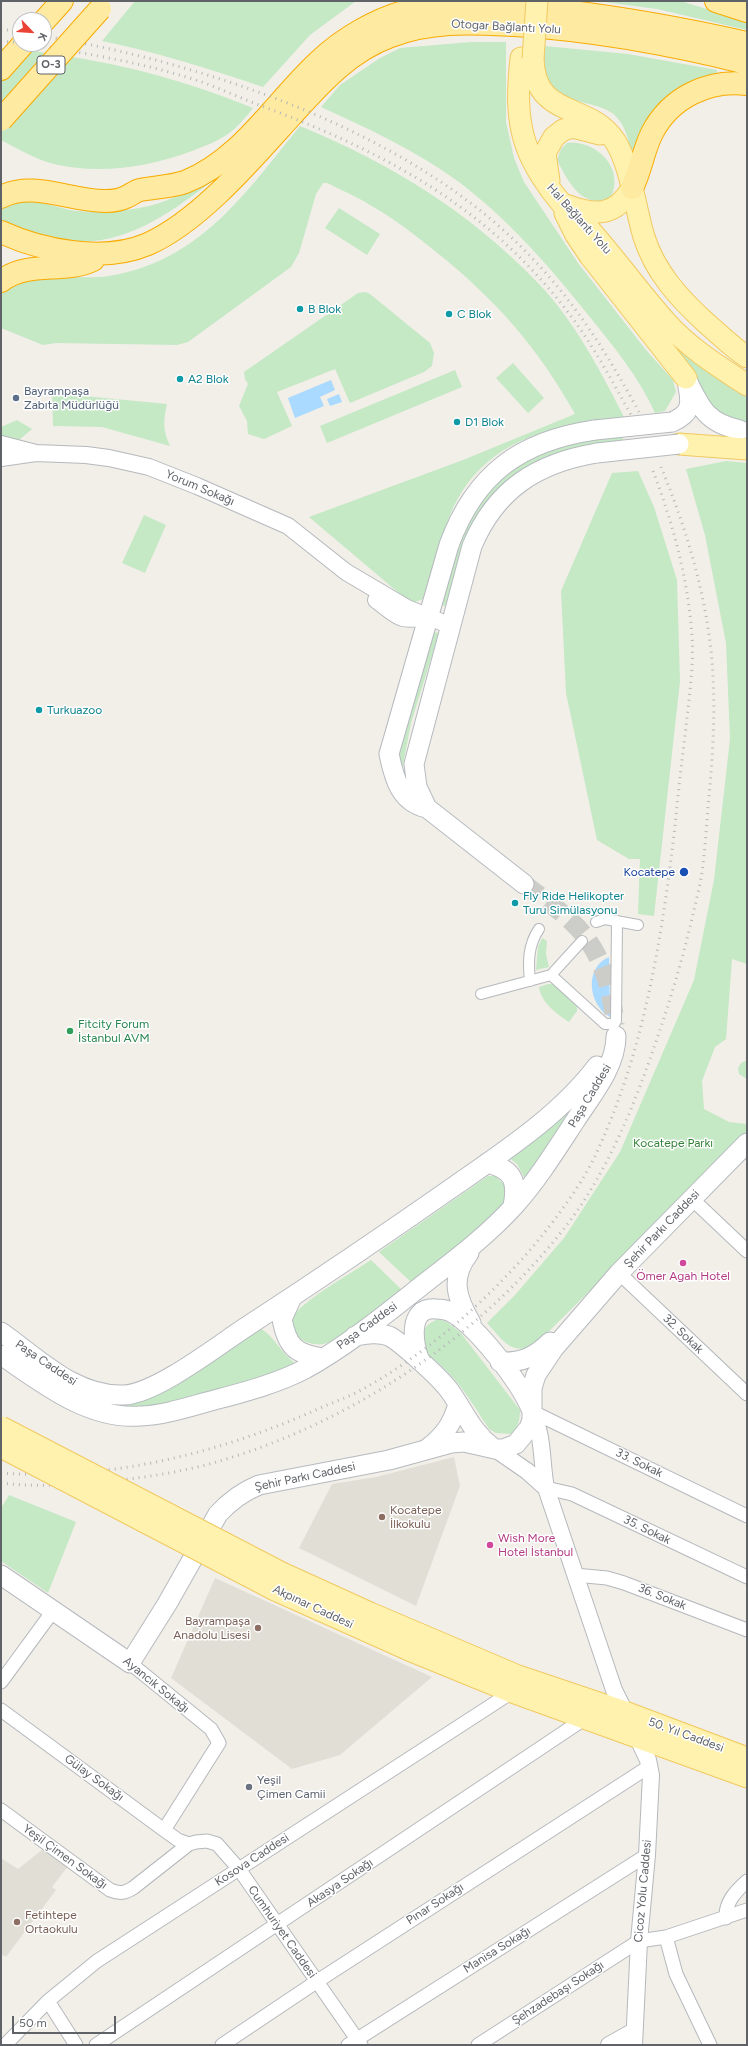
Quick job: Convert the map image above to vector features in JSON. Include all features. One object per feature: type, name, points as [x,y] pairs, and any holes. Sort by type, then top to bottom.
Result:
[{"type":"highway","points":[[52,12],[62,1]]},
{"type":"highway","points":[[716,1],[747,11]]},
{"type":"highway","name":"Otogar Bağlantı Yolu","points":[[1,197],[9,193],[40,192],[78,198],[111,200],[124,199],[138,190],[182,183],[206,172],[243,142],[324,57],[341,43],[375,23],[410,10],[456,4],[512,5],[624,18],[747,43]]},
{"type":"highway","name":"O-3","points":[[1,120],[104,5]]},
{"type":"highway","name":"Otogar Bağlantı Yolu","points":[[104,252],[147,244],[174,228],[226,186],[322,82],[351,57],[371,44],[414,28],[466,23],[553,28],[674,46],[747,63]]},
{"type":"highway","points":[[1,69],[16,52]]},
{"type":"highway","points":[[632,188],[640,173],[652,134],[671,107],[687,95],[701,89],[719,84],[747,84]]},
{"type":"highway","points":[[1,232],[56,250],[75,253],[104,252]]},
{"type":"highway","points":[[1,280],[25,270],[75,266],[92,261],[104,252]]},
{"type":"main road","name":"Hal Bağlantı Yolu","points":[[524,1],[527,59],[535,79],[547,97],[561,106],[594,120],[605,129],[615,141]]},
{"type":"main road","name":"Hal Bağlantı Yolu","points":[[537,1],[518,102],[526,146],[536,166],[556,196],[588,227],[677,333],[712,362],[747,385]]},
{"type":"main road","points":[[745,436],[723,427],[698,404],[686,378],[590,256],[570,225],[556,196],[545,153],[554,137],[573,127],[593,131],[615,141],[620,150],[632,188],[644,238],[667,283],[681,300],[724,340],[747,357]]},
{"type":"main road","points":[[556,196],[585,213],[602,212],[615,209],[626,199],[632,188]]},
{"type":"main road","points":[[705,322],[747,345]]},
{"type":"main road","points":[[524,884],[427,808],[418,806],[400,789],[394,775],[390,754],[411,682],[427,617],[457,522],[480,486],[509,460],[528,449],[556,438],[595,430],[672,422],[682,417],[690,406],[690,396],[686,378]]},
{"type":"main road","points":[[427,808],[417,787],[414,764],[472,546],[490,511],[509,491],[533,473],[560,461],[597,453],[745,436]]},
{"type":"main road","points":[[400,789],[415,777]]},
{"type":"main road","name":"Paşa Caddesi","points":[[1,1332],[37,1360],[79,1385],[100,1392],[125,1395],[141,1392],[157,1384],[368,1248],[487,1164],[564,1103],[582,1086],[616,1036],[616,1046],[610,1063],[596,1088],[543,1170],[513,1206],[482,1238],[355,1336],[304,1369],[257,1388],[171,1412],[139,1417],[102,1412],[79,1404],[21,1369],[1,1355]]},
{"type":"main road","name":"Şehir Parkı Caddesi","points":[[130,1663],[164,1610],[218,1514],[230,1502],[245,1491],[259,1485],[389,1460],[428,1448],[464,1442],[495,1449],[503,1449],[516,1444],[524,1436],[531,1424],[532,1388],[536,1375],[544,1360],[580,1316],[619,1273],[691,1198],[747,1143]]},
{"type":"main road","points":[[487,1164],[499,1166],[514,1179],[516,1190],[513,1206]]},
{"type":"main road","points":[[476,1333],[464,1312],[456,1287],[457,1275],[462,1262],[482,1238]]},
{"type":"main road","points":[[292,1297],[282,1319],[288,1341],[292,1347],[302,1353],[322,1358]]},
{"type":"main road","points":[[420,1361],[414,1348],[413,1332],[418,1318],[424,1310],[430,1308],[451,1311],[464,1320],[476,1333],[522,1389],[531,1411]]},
{"type":"main road","name":"Şehir Parkı Caddesi","points":[[500,1362],[511,1363],[533,1356],[580,1316]]},
{"type":"main road","points":[[355,1336],[378,1333],[390,1337],[420,1361],[448,1390],[476,1433],[495,1449]]},
{"type":"main road","name":"Şehir Parkı Caddesi","points":[[428,1448],[446,1431],[455,1414],[458,1404]]},
{"type":"main road","name":"Akpınar Caddesi","points":[[1,1427],[278,1581],[408,1650],[512,1692],[638,1739]]},
{"type":"main road","name":"Akpınar Caddesi","points":[[1,1447],[278,1581],[370,1613],[518,1676],[625,1712]]},
{"type":"main road","name":"Ayancık Sokağı","points":[[1,1576],[130,1663]]},
{"type":"main road","points":[[625,1712],[638,1739]]},
{"type":"main road","name":"50. Yıl Caddesi","points":[[625,1712],[747,1758]]},
{"type":"main road","name":"50. Yıl Caddesi","points":[[638,1739],[659,1745],[747,1777]]},
{"type":"street","name":"Yorum Sokağı","points":[[1,444],[36,453]]},
{"type":"street","name":"Yorum Sokağı","points":[[1,458],[36,453],[86,454],[109,458],[172,475],[288,526],[346,572],[401,604],[427,617],[451,626]]},
{"type":"street","points":[[596,922],[605,919],[638,925]]},
{"type":"street","points":[[551,975],[605,1024],[614,1024],[616,1021],[617,921]]},
{"type":"street","points":[[530,981],[528,965],[530,949],[533,937],[539,929]]},
{"type":"street","points":[[481,994],[551,975],[582,941]]},
{"type":"street","points":[[691,1198],[747,1251]]},
{"type":"street","name":"32. Sokak","points":[[619,1273],[747,1394]]},
{"type":"street","points":[[1,1361],[21,1369]]},
{"type":"street","points":[[531,1411],[537,1422],[546,1488],[574,1575],[614,1690],[625,1712]]},
{"type":"street","name":"33. Sokak","points":[[531,1411],[747,1516]]},
{"type":"street","points":[[495,1449],[523,1467],[546,1488]]},
{"type":"street","name":"35. Sokak","points":[[546,1488],[572,1494],[747,1577]]},
{"type":"street","name":"36. Sokak","points":[[574,1575],[607,1578],[624,1583],[747,1630]]},
{"type":"street","points":[[1,1682],[53,1611]]},
{"type":"street","name":"Ayancık Sokağı","points":[[130,1663],[211,1729],[219,1743],[164,1830]]},
{"type":"street","name":"Kosova Caddesi","points":[[5,2045],[48,2001],[97,1961],[512,1692]]},
{"type":"street","name":"Gülay Sokağı","points":[[1,1710],[178,1840],[189,1844]]},
{"type":"street","name":"Akasya Sokağı","points":[[96,2045],[277,1926],[584,1719]]},
{"type":"street","name":"Cicoz Yolu Caddesi","points":[[634,2038],[639,1941],[647,1855],[651,1775],[650,1766],[638,1739]]},
{"type":"street","name":"Pınar Sokağı","points":[[222,2045],[316,1982],[650,1766]]},
{"type":"street","name":"Yeşil Çimen Sokağı","points":[[1,1810],[117,1893],[125,1893],[133,1888],[189,1844]]},
{"type":"street","name":"Cumhuriyet Caddesi","points":[[189,1844],[207,1841],[217,1844],[239,1869],[316,1982],[355,2043]]},
{"type":"street","name":"Manisa Sokağı","points":[[355,2043],[647,1855]]},
{"type":"street","points":[[726,1918],[726,1909],[731,1897],[747,1881]]},
{"type":"street","points":[[639,1941],[666,1937],[747,1910]]},
{"type":"street","points":[[666,1937],[676,1974],[710,2045]]},
{"type":"street","name":"Şehzadebaşı Sokağı","points":[[478,2045],[639,1941]]},
{"type":"street","points":[[48,2001],[76,2045]]},
{"type":"street","points":[[609,2045],[634,2038]]},
{"type":"shaded area","name":"Kocatepe İlkokulu","points":[[454,1457],[460,1486],[416,1606],[299,1548],[332,1484],[376,1477]]},
{"type":"shaded area","name":"Bayrampaşa Anadolu Lisesi","points":[[215,1578],[432,1677],[340,1755],[292,1769],[171,1678]]},
{"type":"shaded area","name":"Fetihtepe Ortaokulu","points":[[43,1849],[69,1865],[52,1887],[56,1890],[6,1957],[1,1954],[1,1858],[18,1869]]},
{"type":"green space","points":[[135,1],[356,1],[310,35],[263,87],[183,61],[102,41]]},
{"type":"green space","points":[[597,1],[680,1],[747,21],[747,30],[657,9]]},
{"type":"green space","points":[[471,42],[506,42],[506,122],[514,158],[524,182],[578,263],[646,350],[673,380],[676,392],[665,411],[655,413],[634,375],[608,339],[544,262],[495,212],[459,182],[426,160],[374,132],[321,107],[340,85],[380,58],[400,48]]},
{"type":"green space","points":[[544,46],[628,54],[717,70],[717,77],[710,79],[633,163],[624,128],[618,118],[610,111],[600,107],[556,95],[543,75]]},
{"type":"green space","points":[[1,48],[12,49],[12,52],[43,52],[134,69],[182,82],[253,108],[232,131],[215,142],[175,157],[124,168],[89,169],[54,164],[33,157],[1,140]]},
{"type":"green space","points":[[300,126],[365,156],[426,191],[456,211],[511,257],[537,282],[563,313],[596,364],[624,417],[570,425],[544,432],[520,441],[498,454],[479,470],[462,491],[449,518],[434,569],[423,599],[415,602],[406,599],[309,517],[463,460],[575,414],[561,389],[530,345],[496,306],[457,269],[419,238],[387,215],[354,196],[327,183],[323,183],[316,194],[299,253],[291,267],[188,342],[177,345],[56,343],[43,345],[1,328],[1,294],[18,282],[44,277],[109,276],[141,268],[170,256],[196,239],[219,220],[240,199]]},
{"type":"green space","points":[[567,143],[578,143],[589,146],[606,159],[612,168],[614,178],[614,188],[610,199],[600,201],[591,200],[577,192],[571,185],[557,160],[561,149]]},
{"type":"green space","points":[[217,174],[218,177],[182,203],[144,226],[125,234],[104,239],[82,242],[59,240],[32,233],[1,221],[1,209],[9,203],[28,200],[68,210],[88,212],[144,207],[165,201]]},
{"type":"green space","points":[[339,208],[380,234],[367,255],[325,228]]},
{"type":"green space","points":[[365,292],[370,294],[430,343],[434,353],[432,366],[424,372],[350,403],[335,369],[277,392],[292,426],[264,439],[248,434],[247,421],[239,406],[248,384],[245,379],[244,372],[358,293]]},
{"type":"green space","points":[[670,337],[747,393],[747,424],[742,425],[712,412],[696,376],[667,340]]},
{"type":"green space","points":[[513,363],[544,398],[528,413],[496,378]]},
{"type":"green space","points":[[455,370],[462,387],[327,443],[320,426]]},
{"type":"green space","points":[[52,393],[167,404],[164,426],[170,446],[102,427],[53,426]]},
{"type":"green space","points":[[17,420],[32,429],[18,441],[1,440],[1,427]]},
{"type":"green space","points":[[623,434],[623,443],[579,447],[563,451],[529,466],[509,479],[495,495],[457,569],[445,606],[439,605],[465,526],[472,512],[509,468],[555,445]]},
{"type":"green space","name":"Kocatepe Parkı","points":[[726,461],[747,463],[747,964],[732,959],[726,1039],[715,1047],[702,1081],[704,1109],[729,1122],[747,1124],[747,1135],[533,1347],[525,1349],[512,1347],[507,1344],[487,1323],[515,1295],[564,1238],[620,1152],[694,980],[714,880],[730,739],[726,643],[705,535],[686,469]]},
{"type":"green space","points":[[638,471],[654,507],[677,580],[680,681],[654,916],[638,914],[640,859],[629,859],[597,840],[566,693],[561,591],[612,473]]},
{"type":"green space","points":[[144,515],[166,525],[145,573],[122,563]]},
{"type":"green space","points":[[434,632],[439,633],[411,723],[401,775],[399,749]]},
{"type":"green space","points":[[542,938],[547,941],[546,954],[549,967],[536,970],[538,947]]},
{"type":"green space","points":[[553,984],[577,1006],[577,1011],[569,1022],[555,1012],[546,1003],[540,993],[539,987]]},
{"type":"green space","points":[[747,1060],[747,1079],[739,1074],[738,1068],[741,1063]]},
{"type":"green space","points":[[576,1105],[525,1179],[517,1164],[508,1157]]},
{"type":"green space","points":[[488,1176],[495,1176],[505,1185],[505,1199],[499,1209],[489,1220],[462,1243],[412,1283],[379,1252]]},
{"type":"green space","points":[[371,1260],[403,1291],[345,1334],[327,1343],[308,1343],[297,1336],[292,1325],[293,1318],[297,1312],[316,1296]]},
{"type":"green space","points":[[439,1319],[447,1322],[460,1332],[520,1410],[518,1423],[511,1434],[496,1433],[489,1429],[461,1387],[448,1372],[430,1356],[424,1347],[422,1335],[425,1328],[431,1322]]},
{"type":"green space","points":[[259,1328],[269,1335],[286,1355],[297,1364],[236,1387],[154,1409],[114,1408],[69,1390],[132,1403],[140,1402],[192,1375]]},
{"type":"green space","points":[[9,1495],[76,1522],[48,1593],[1,1561],[1,1508]]},
{"type":"water","points":[[331,380],[335,390],[320,397],[324,406],[295,418],[288,398]]},
{"type":"water","points":[[339,394],[342,402],[330,406],[327,399]]},
{"type":"water","points":[[609,957],[610,1017],[597,1004],[593,995],[592,986],[596,969],[601,962]]},
{"type":"tunnel","points":[[524,884],[550,903],[574,924],[591,946],[604,970],[611,997],[615,1025]]},
{"type":"railway","points":[[1,29],[12,31]]},
{"type":"railway","points":[[52,38],[108,48],[173,65],[240,86],[306,111],[370,140],[430,175],[484,214],[532,258],[548,276],[591,331],[616,370],[639,412]]},
{"type":"railway","points":[[1,41],[12,42]]},
{"type":"railway","points":[[52,48],[126,62],[166,71],[195,80],[344,140],[385,160],[423,182],[460,207],[495,235],[529,266],[560,302],[580,329],[598,357],[631,415]]},
{"type":"railway","points":[[1,1483],[39,1485],[77,1484],[132,1479],[163,1474],[223,1460],[273,1443],[321,1422],[369,1396],[414,1368],[458,1336],[498,1300],[535,1262],[569,1222],[595,1183],[627,1119],[658,1036],[689,932],[700,883],[705,851],[713,732],[714,691],[711,651],[702,597],[689,544],[661,467]]},
{"type":"railway","points":[[1,1473],[82,1473],[123,1468],[203,1451],[281,1425],[358,1392],[411,1359],[434,1342],[477,1305],[498,1285],[536,1243],[576,1190],[595,1156],[612,1117],[626,1077],[648,994],[657,952],[670,868],[690,693],[692,636],[687,593],[673,531],[653,471]]},
{"type":"place","name":"B Blok","points":[[300,309]]},
{"type":"place","name":"C Blok","points":[[449,314]]},
{"type":"place","name":"A2 Blok","points":[[180,379]]},
{"type":"place","name":"Bayrampaşa Zabıta Müdürlüğü","points":[[16,398]]},
{"type":"place","name":"D1 Blok","points":[[457,422]]},
{"type":"place","name":"Turkuazoo","points":[[39,710]]},
{"type":"place","name":"Kocatepe","points":[[684,872]]},
{"type":"place","name":"Fly Ride Helikopter Turu Simülasyonu","points":[[515,903]]},
{"type":"place","name":"Fitcity Forum İstanbul AVM","points":[[70,1031]]},
{"type":"place","name":"Ömer Agah Hotel","points":[[683,1263]]},
{"type":"place","name":"Kocatepe İlkokulu","points":[[382,1517]]},
{"type":"place","name":"Wish More Hotel İstanbul","points":[[490,1545]]},
{"type":"place","name":"Bayrampaşa Anadolu Lisesi","points":[[258,1628]]},
{"type":"place","name":"Yeşil Çimen Camii","points":[[249,1787]]},
{"type":"place","name":"Fetihtepe Ortaokulu","points":[[17,1922]]}]
